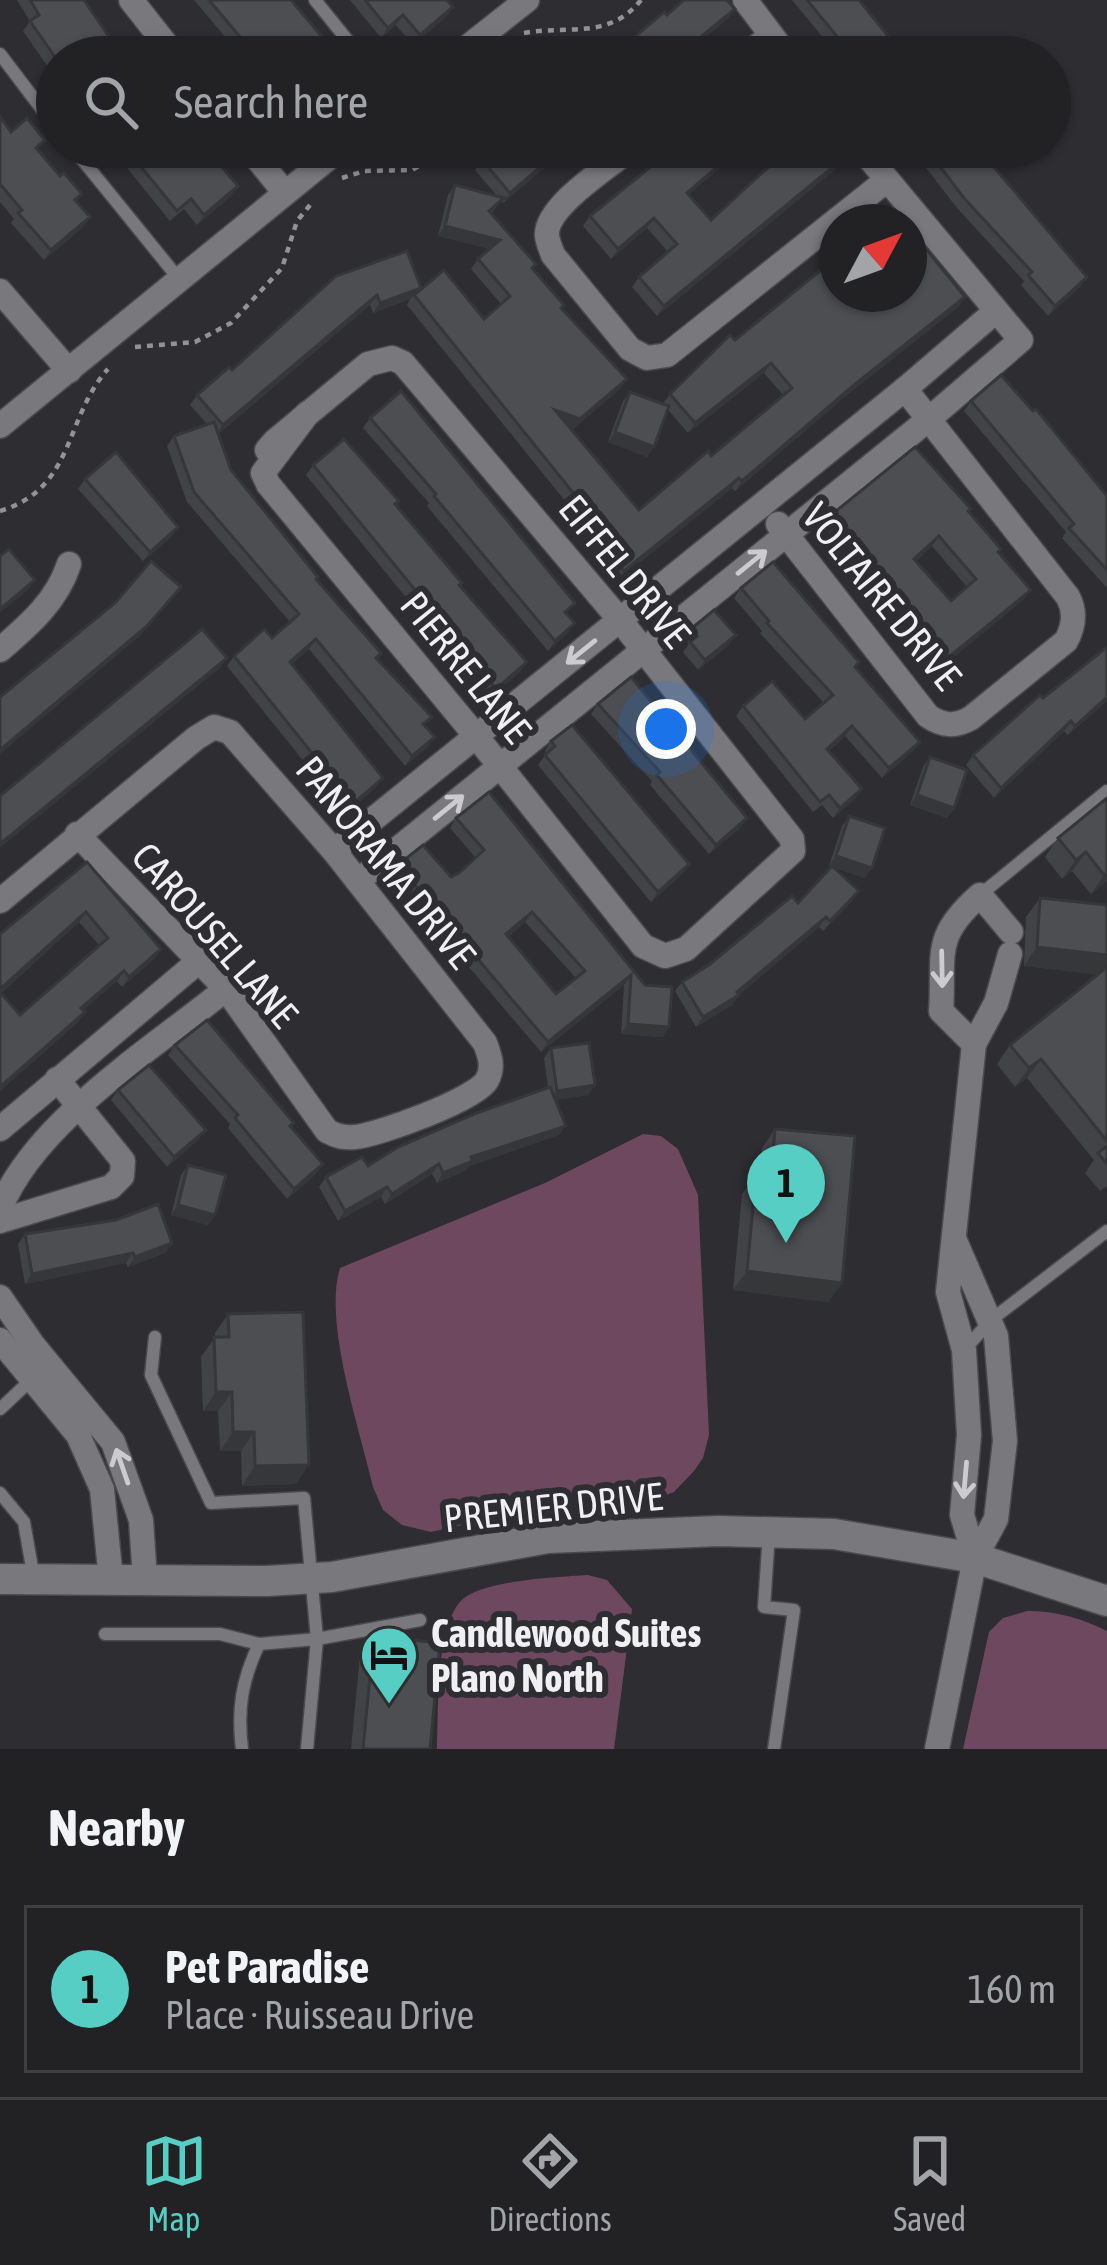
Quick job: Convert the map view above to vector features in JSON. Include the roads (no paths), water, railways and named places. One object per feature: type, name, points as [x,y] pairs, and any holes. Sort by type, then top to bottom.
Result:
[{"type":"street","points":[[130,0],[159,36]]},
{"type":"street","points":[[745,0],[770,36]]},
{"type":"street","points":[[482,36],[511,13]]},
{"type":"street","points":[[265,168],[285,193]]},
{"type":"street","points":[[0,426],[316,168]]},
{"type":"street","points":[[607,168],[559,207],[549,220],[547,236],[554,255],[630,349],[647,358],[667,355],[887,180]]},
{"type":"street","points":[[358,881],[1021,340],[877,168]]},
{"type":"street","points":[[0,291],[69,371]]},
{"type":"street","points":[[334,851],[996,311]]},
{"type":"street","points":[[949,351],[974,380]]},
{"type":"street","name":"EIFFEL DRIVE","points":[[308,413],[368,364],[392,358],[412,371],[620,620],[792,839],[793,851],[686,949],[665,956]]},
{"type":"street","points":[[905,389],[929,419]]},
{"type":"street","name":"PIERRE LANE","points":[[308,413],[263,473],[268,484],[643,946],[665,956]]},
{"type":"street","name":"VOLTAIRE DRIVE","points":[[763,505],[928,716],[950,725],[971,718],[1066,641],[1074,607],[929,419]]},
{"type":"street","points":[[826,453],[851,483]]},
{"type":"street","points":[[0,650],[47,606],[62,585],[68,564]]},
{"type":"street","points":[[674,576],[697,606]]},
{"type":"street","name":"PANORAMA DRIVE","points":[[77,835],[214,727],[241,739],[358,881],[490,1054],[489,1077],[472,1094],[362,1137],[341,1138]]},
{"type":"street","points":[[0,901],[77,835]]},
{"type":"street","name":"CAROUSEL LANE","points":[[77,835],[226,989],[327,1131],[341,1138]]},
{"type":"street","points":[[974,1044],[941,1011],[940,954],[955,917],[980,895],[1011,943],[996,1003],[974,1044],[948,1292],[964,1350],[968,1425],[962,1515],[975,1558]]},
{"type":"street","points":[[0,1129],[200,961]]},
{"type":"street","points":[[0,1209],[36,1147],[226,989]]},
{"type":"street","points":[[140,1014],[163,1041]]},
{"type":"street","points":[[0,1221],[111,1187],[122,1176],[123,1161],[57,1078]]},
{"type":"street","points":[[0,1149],[23,1166]]},
{"type":"street","points":[[937,1749],[975,1558],[996,1519],[1005,1441],[991,1320],[956,1240]]},
{"type":"street","points":[[0,1297],[40,1378],[78,1435],[102,1489],[111,1580]]},
{"type":"street","points":[[0,1340],[113,1442],[141,1520],[145,1579]]},
{"type":"street","points":[[968,1425],[1004,1423]]},
{"type":"street","name":"PREMIER DRIVE","points":[[0,1579],[309,1579],[548,1538],[769,1532],[834,1534],[975,1558],[1107,1600]]},
{"type":"lane","points":[[314,0],[344,36]]},
{"type":"lane","points":[[0,54],[36,101]]},
{"type":"lane","points":[[89,168],[180,280]]},
{"type":"lane","points":[[980,895],[1107,791]]},
{"type":"lane","points":[[964,1350],[991,1320],[1107,1232]]},
{"type":"lane","points":[[155,1337],[151,1375],[211,1502],[304,1498],[317,1639],[308,1749]]},
{"type":"lane","points":[[0,1409],[40,1378]]},
{"type":"lane","points":[[0,1493],[24,1522],[34,1580]]},
{"type":"lane","points":[[769,1532],[764,1607],[794,1610],[774,1749]]},
{"type":"lane","points":[[104,1634],[220,1634],[259,1644],[317,1639],[420,1620]]},
{"type":"lane","points":[[242,1749],[239,1702],[244,1676],[259,1644]]},
{"type":"place","name":"Pet Paradise","points":[[786,1243]]},
{"type":"place","name":"Candlewood Suites Plano North","points":[[389,1706]]}]
